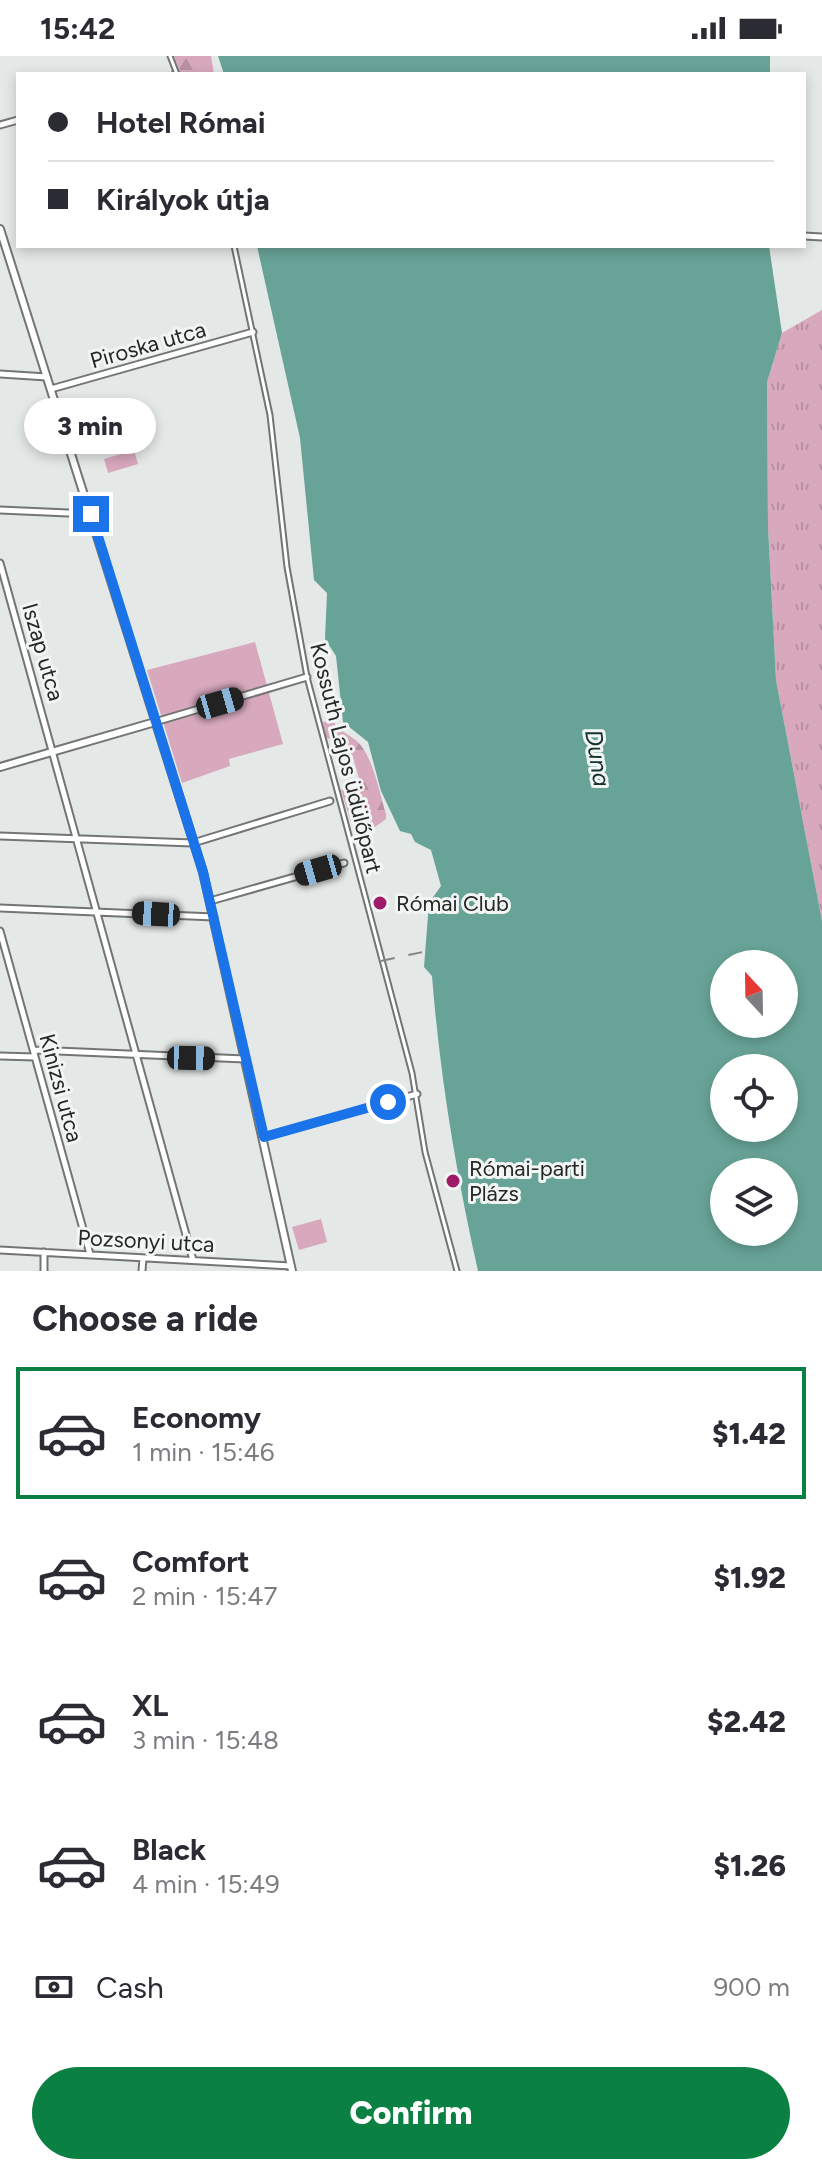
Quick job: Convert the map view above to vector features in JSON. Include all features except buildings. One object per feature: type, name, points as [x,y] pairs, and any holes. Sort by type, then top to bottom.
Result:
[{"type":"street","points":[[0,229],[210,901],[291,1268]]},
{"type":"street","name":"Kossuth Lajos üdülőpart","points":[[234,248],[270,415],[287,567],[307,677],[417,1094],[425,1152],[457,1271]]},
{"type":"street","name":"Piroska utca","points":[[51,389],[253,332]]},
{"type":"street","points":[[0,374],[47,377]]},
{"type":"street","points":[[0,510],[91,514]]},
{"type":"street","name":"Iszap utca","points":[[0,563],[55,751],[193,1260]]},
{"type":"street","points":[[0,767],[307,677]]},
{"type":"street","points":[[0,836],[193,843],[330,801]]},
{"type":"street","points":[[210,901],[344,863]]},
{"type":"street","points":[[0,908],[214,917]]},
{"type":"street","name":"Kinizsi utca","points":[[0,931],[2,949],[35,1054],[90,1254]]},
{"type":"street","points":[[0,1056],[35,1054],[246,1059]]},
{"type":"street","points":[[264,1137],[417,1094]]},
{"type":"street","name":"Pozsonyi utca","points":[[0,1250],[291,1268]]},
{"type":"street","points":[[44,1252],[44,1271]]},
{"type":"street","points":[[142,1271],[143,1258]]},
{"type":"street","points":[[211,1261],[211,1271]]},
{"type":"green space","points":[[174,56],[211,56],[214,72],[180,72]]},
{"type":"green space","points":[[822,310],[822,921],[776,680],[768,527],[767,382],[782,333]]},
{"type":"green space","points":[[134,450],[138,464],[108,473],[104,459]]},
{"type":"green space","points":[[255,642],[283,744],[229,759],[230,766],[182,783],[147,670]]},
{"type":"green space","points":[[333,721],[358,742],[372,766],[386,814],[386,819],[375,827],[362,821],[351,822],[341,790],[361,785],[352,754],[336,748],[332,739],[326,738],[323,722]]},
{"type":"green space","points":[[321,1219],[327,1242],[299,1250],[292,1227]]},
{"type":"water","points":[[218,56],[770,56],[770,72],[223,72]]},
{"type":"water","name":"Duna","points":[[257,248],[769,248],[782,333],[767,382],[768,527],[776,680],[822,921],[822,1271],[478,1271],[450,1125],[432,976],[424,967],[429,903],[441,886],[431,850],[415,842],[411,834],[400,831],[381,791],[368,742],[343,722],[336,656],[325,639],[327,593],[314,580],[300,438]]},
{"type":"railway","points":[[381,961],[432,950]]},
{"type":"place","name":"Római Club","points":[[380,903]]},
{"type":"place","name":"Római-parti Plázs","points":[[453,1181]]},
{"type":"route","points":[[91,514],[203,872],[264,1137],[388,1102]]}]
